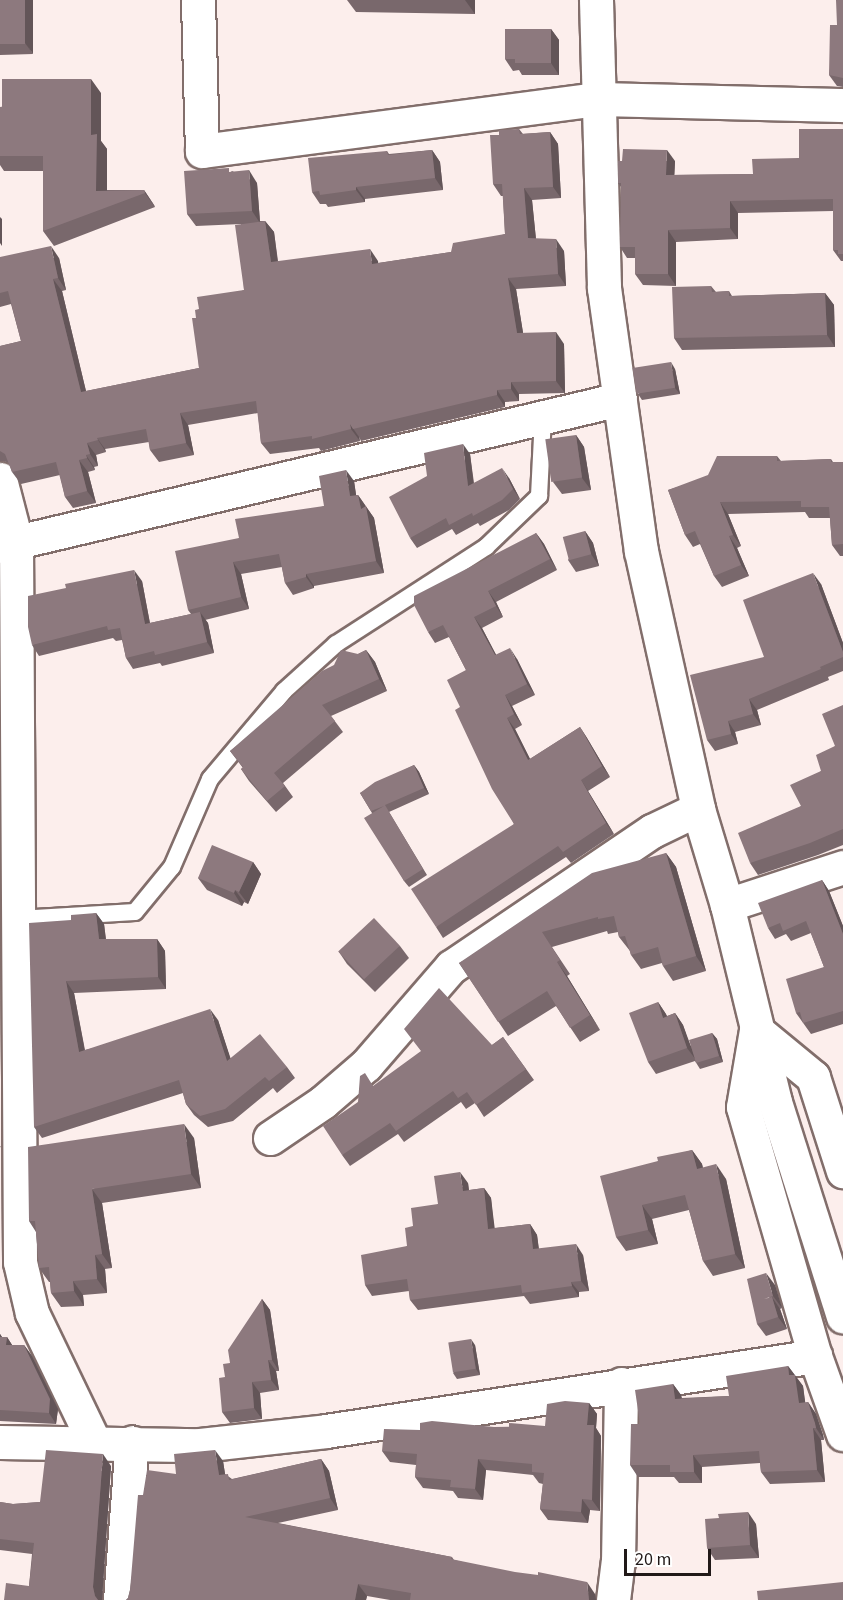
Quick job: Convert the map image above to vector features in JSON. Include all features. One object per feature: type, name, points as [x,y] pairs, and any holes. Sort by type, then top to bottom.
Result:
[{"type":"street","points":[[198,0],[202,151],[597,99],[843,105]]},
{"type":"street","points":[[596,0],[604,288],[641,551],[698,809],[727,905],[775,1102],[843,1316]]},
{"type":"street","points":[[8,543],[620,399]]},
{"type":"street","points":[[0,479],[8,543],[18,919],[10,1258],[32,1313],[94,1442]]},
{"type":"street","points":[[270,1138],[323,1102],[366,1065],[452,967],[652,831],[698,809]]},
{"type":"street","points":[[727,905],[843,867]]},
{"type":"street","points":[[756,1030],[813,1077],[843,1171]]},
{"type":"street","points":[[756,1030],[743,1107],[815,1356],[843,1434]]},
{"type":"street","points":[[0,1442],[132,1442],[200,1445],[326,1431],[815,1356]]},
{"type":"street","points":[[613,1600],[618,1562],[621,1384]]},
{"type":"street","points":[[120,1600],[132,1442]]},
{"type":"lane","points":[[18,919],[135,912],[172,867],[210,779],[284,691],[336,644],[486,547],[539,496],[543,416]]},
{"type":"building","points":[[0,0],[25,0],[25,44],[0,44]]},
{"type":"building","points":[[836,0],[843,0],[843,78],[829,75],[830,25],[837,25]]},
{"type":"building","points":[[505,29],[551,29],[551,63],[515,63],[515,59],[505,59]]},
{"type":"building","points":[[2,79],[91,79],[91,135],[97,134],[96,191],[144,190],[145,193],[43,231],[43,156],[0,156]]},
{"type":"building","points":[[519,129],[520,134],[550,132],[553,187],[524,188],[528,238],[556,239],[558,274],[508,278],[517,333],[556,332],[556,381],[511,382],[511,389],[497,390],[497,395],[353,429],[350,424],[351,429],[312,439],[312,436],[261,443],[256,401],[180,413],[186,443],[150,450],[146,429],[97,438],[98,440],[87,443],[90,454],[86,455],[87,458],[79,460],[87,491],[65,497],[56,462],[12,472],[5,454],[0,451],[0,346],[21,341],[8,291],[0,293],[0,257],[51,246],[58,278],[53,279],[81,392],[199,368],[192,318],[196,318],[195,310],[199,309],[197,297],[244,290],[235,225],[265,221],[271,262],[370,249],[372,264],[451,252],[453,243],[505,234],[502,184],[493,184],[490,135],[499,135],[499,130]]},
{"type":"building","points":[[799,129],[843,129],[843,254],[838,254],[838,250],[833,250],[833,199],[730,201],[730,228],[668,230],[668,274],[635,274],[635,247],[620,247],[621,183],[618,183],[618,161],[622,161],[623,149],[667,150],[666,175],[753,174],[752,159],[799,158]]},
{"type":"building","points":[[432,150],[435,178],[356,187],[356,190],[320,195],[319,191],[312,192],[308,158],[387,151],[388,155]]},
{"type":"building","points":[[229,168],[229,172],[249,170],[252,211],[187,214],[184,171]]},
{"type":"building","points":[[711,286],[712,292],[729,291],[729,296],[825,293],[827,335],[674,338],[672,287]]},
{"type":"building","points":[[671,362],[675,388],[637,394],[632,368]]},
{"type":"building","points":[[576,435],[582,478],[551,482],[545,439]]},
{"type":"building","points":[[463,444],[468,486],[502,468],[513,489],[502,500],[473,516],[472,513],[449,525],[446,518],[410,538],[389,497],[427,476],[424,453]]},
{"type":"building","points":[[717,456],[777,456],[777,461],[831,459],[831,462],[843,462],[843,544],[832,545],[829,507],[801,507],[801,501],[720,502],[733,535],[729,536],[741,565],[714,576],[695,531],[685,535],[668,490],[708,475]]},
{"type":"building","points":[[346,470],[350,496],[358,495],[361,509],[366,506],[376,561],[306,574],[306,577],[285,583],[279,554],[233,562],[241,597],[188,610],[175,551],[239,538],[235,519],[324,506],[319,476]]},
{"type":"building","points":[[585,531],[591,554],[569,560],[563,537]]},
{"type":"building","points":[[536,533],[550,559],[488,591],[496,606],[474,617],[495,655],[510,648],[527,684],[505,695],[514,714],[507,718],[528,760],[580,727],[602,766],[581,780],[606,823],[563,852],[558,846],[436,927],[411,889],[514,824],[492,789],[455,710],[460,707],[447,680],[466,670],[443,625],[428,632],[414,605],[414,596]]},
{"type":"building","points":[[134,570],[145,624],[200,612],[207,642],[155,655],[154,651],[126,658],[120,628],[108,630],[107,626],[32,645],[28,627],[28,596],[66,588],[65,584]]},
{"type":"building","points":[[813,573],[843,657],[820,667],[821,669],[749,699],[753,714],[728,721],[731,734],[707,740],[690,675],[764,657],[743,600]]},
{"type":"building","points":[[341,650],[358,654],[366,650],[379,679],[322,705],[335,721],[274,773],[285,786],[267,801],[241,769],[243,767],[230,751],[322,671],[334,665]]},
{"type":"building","points":[[843,705],[843,829],[810,843],[750,863],[738,833],[801,806],[790,785],[821,771],[816,755],[835,746],[822,714]]},
{"type":"building","points":[[414,765],[424,788],[385,805],[423,869],[404,881],[364,818],[384,806],[371,811],[360,793],[375,782]]},
{"type":"building","points":[[212,845],[253,862],[239,892],[235,890],[234,893],[198,878]]},
{"type":"building","points":[[666,853],[696,956],[663,966],[658,947],[631,955],[625,936],[619,937],[614,916],[598,919],[598,917],[542,932],[560,960],[557,962],[590,1015],[570,1028],[547,991],[498,1022],[459,963],[592,873]]},
{"type":"building","points":[[822,880],[843,934],[843,1011],[803,1023],[800,1012],[796,1013],[786,979],[824,967],[806,921],[783,931],[780,923],[768,928],[758,903]]},
{"type":"building","points":[[96,913],[99,939],[157,939],[158,977],[66,981],[79,1052],[210,1009],[227,1061],[260,1034],[287,1067],[269,1081],[265,1077],[225,1109],[200,1116],[186,1104],[179,1080],[34,1127],[29,923],[71,920],[71,915]]},
{"type":"building","points":[[374,918],[400,946],[364,979],[338,951]]},
{"type":"building","points":[[439,988],[492,1045],[503,1037],[526,1069],[476,1105],[467,1092],[458,1098],[453,1091],[396,1131],[390,1123],[342,1155],[323,1126],[358,1102],[360,1076],[365,1073],[373,1086],[421,1051],[404,1029]]},
{"type":"building","points":[[658,1002],[663,1018],[675,1013],[687,1048],[648,1062],[629,1013]]},
{"type":"building","points":[[712,1033],[719,1056],[696,1063],[689,1040]]},
{"type":"building","points":[[184,1124],[191,1174],[92,1189],[102,1254],[95,1255],[97,1279],[73,1281],[74,1291],[51,1293],[49,1267],[39,1268],[35,1221],[29,1221],[28,1147]]},
{"type":"building","points":[[692,1150],[697,1169],[716,1164],[735,1254],[703,1261],[685,1195],[642,1205],[648,1230],[616,1237],[600,1176],[658,1161],[657,1157]]},
{"type":"building","points":[[460,1172],[463,1191],[484,1188],[488,1229],[530,1224],[533,1249],[576,1244],[581,1281],[571,1282],[572,1286],[522,1293],[521,1285],[410,1300],[407,1279],[365,1285],[361,1255],[407,1246],[405,1228],[413,1226],[411,1208],[438,1204],[434,1176]]},
{"type":"building","points":[[766,1273],[773,1296],[764,1299],[772,1297],[778,1317],[757,1324],[747,1279]]},
{"type":"building","points":[[262,1299],[272,1360],[268,1360],[271,1380],[252,1382],[254,1408],[222,1412],[219,1378],[225,1377],[223,1364],[230,1363],[228,1350]]},
{"type":"building","points":[[0,1337],[7,1337],[6,1345],[24,1345],[50,1399],[49,1413],[0,1410]]},
{"type":"building","points":[[471,1339],[476,1369],[453,1372],[448,1343]]},
{"type":"building","points":[[788,1366],[789,1375],[795,1375],[799,1403],[808,1402],[815,1423],[816,1428],[813,1428],[817,1470],[761,1472],[759,1451],[693,1455],[694,1472],[670,1472],[670,1465],[630,1465],[631,1424],[640,1424],[635,1390],[673,1384],[675,1399],[729,1396],[726,1376]]},
{"type":"building","points":[[565,1401],[589,1403],[587,1425],[594,1425],[592,1500],[582,1499],[581,1512],[540,1509],[544,1473],[532,1472],[532,1464],[478,1459],[475,1489],[450,1487],[451,1480],[415,1477],[417,1454],[382,1451],[384,1429],[420,1430],[420,1423],[432,1421],[494,1427],[509,1427],[509,1423],[545,1426],[547,1404]]},
{"type":"building","points":[[46,1450],[103,1454],[93,1587],[98,1600],[4,1600],[6,1583],[29,1586],[34,1543],[0,1539],[0,1502],[13,1504],[40,1502]]},
{"type":"building","points":[[215,1450],[219,1475],[228,1474],[229,1480],[321,1459],[330,1498],[245,1517],[452,1557],[451,1559],[515,1572],[538,1575],[538,1572],[587,1582],[589,1600],[410,1600],[411,1593],[358,1584],[355,1600],[126,1600],[130,1590],[138,1495],[143,1495],[147,1470],[176,1474],[174,1454]]},
{"type":"building","points":[[748,1512],[750,1545],[707,1548],[705,1519],[719,1518],[718,1514]]},
{"type":"building","points":[[843,1582],[843,1600],[758,1600],[757,1591]]}]
